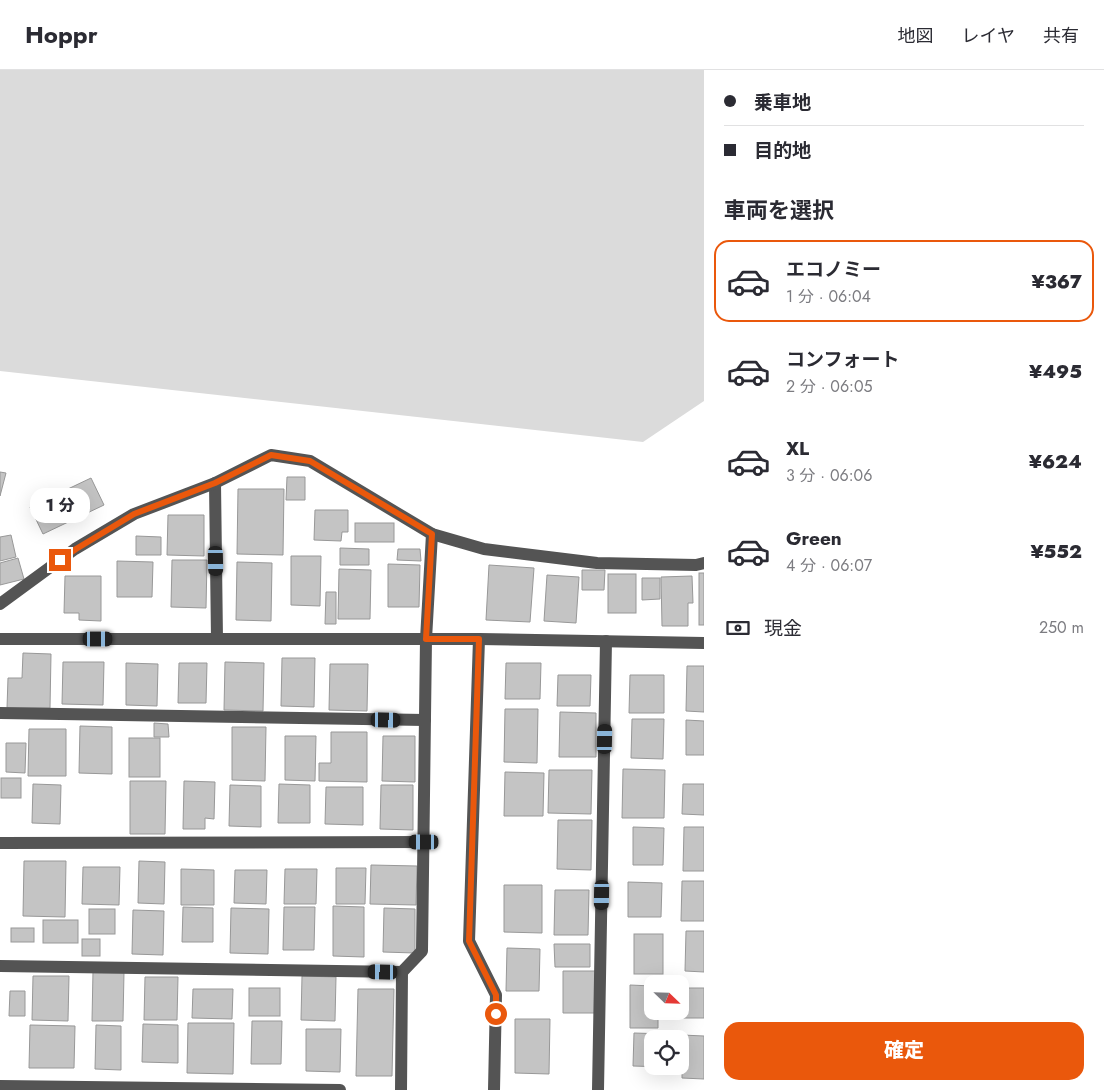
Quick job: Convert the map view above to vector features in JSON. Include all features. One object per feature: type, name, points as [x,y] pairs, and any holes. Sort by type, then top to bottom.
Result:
[{"type":"street","points":[[0,604],[76,549],[134,514],[215,483],[271,455],[310,461],[432,534],[484,550],[597,563],[696,565],[704,563]]},
{"type":"street","points":[[215,483],[217,639]]},
{"type":"street","points":[[401,1090],[402,972],[422,951],[426,639],[432,534]]},
{"type":"street","points":[[0,639],[479,639],[704,642]]},
{"type":"street","points":[[479,639],[469,941],[496,995],[494,1090]]},
{"type":"street","points":[[598,1090],[606,641]]},
{"type":"street","points":[[0,713],[425,720]]},
{"type":"street","points":[[0,843],[424,842]]},
{"type":"street","points":[[0,966],[402,972]]},
{"type":"street","points":[[0,1086],[340,1090]]},
{"type":"shaded area","points":[[0,70],[704,70],[704,401],[643,442],[0,371]]},
{"type":"building","points":[[0,472],[6,473],[0,496]]},
{"type":"building","points":[[287,477],[305,477],[305,500],[286,500]]},
{"type":"building","points":[[91,478],[104,505],[43,534],[30,507]]},
{"type":"building","points":[[238,489],[284,489],[283,555],[237,554]]},
{"type":"building","points":[[315,510],[348,510],[348,532],[342,532],[341,541],[314,540]]},
{"type":"building","points":[[168,515],[204,515],[204,556],[167,555]]},
{"type":"building","points":[[355,523],[394,523],[394,542],[355,542]]},
{"type":"building","points":[[11,535],[16,557],[0,561],[0,537]]},
{"type":"building","points":[[136,536],[161,537],[161,555],[136,555]]},
{"type":"building","points":[[340,548],[369,549],[369,565],[340,565]]},
{"type":"building","points":[[398,549],[420,549],[421,561],[397,560]]},
{"type":"building","points":[[291,556],[321,556],[320,606],[291,605]]},
{"type":"building","points":[[18,558],[24,579],[0,585],[0,563]]},
{"type":"building","points":[[172,560],[207,560],[206,608],[171,607]]},
{"type":"building","points":[[117,561],[153,562],[152,597],[117,597]]},
{"type":"building","points":[[237,562],[272,563],[271,621],[236,620]]},
{"type":"building","points":[[388,564],[420,565],[419,607],[388,607]]},
{"type":"building","points":[[489,565],[534,568],[530,622],[486,620]]},
{"type":"building","points":[[339,569],[371,570],[370,619],[338,619]]},
{"type":"building","points":[[582,570],[605,570],[604,590],[582,590]]},
{"type":"building","points":[[699,573],[704,573],[704,625],[699,625]]},
{"type":"building","points":[[608,574],[636,574],[636,613],[608,613]]},
{"type":"building","points":[[547,575],[579,577],[576,623],[544,621]]},
{"type":"building","points":[[65,576],[101,576],[101,621],[79,620],[79,613],[64,613]]},
{"type":"building","points":[[692,576],[693,603],[688,603],[688,626],[662,626],[661,577]]},
{"type":"building","points":[[642,578],[660,578],[660,599],[642,600]]},
{"type":"building","points":[[326,592],[336,592],[336,624],[325,624]]},
{"type":"building","points":[[23,653],[51,654],[50,708],[7,708],[8,678],[22,678]]},
{"type":"building","points":[[282,658],[315,658],[314,707],[281,706]]},
{"type":"building","points":[[63,662],[104,662],[103,705],[62,704]]},
{"type":"building","points":[[225,662],[264,663],[263,711],[224,710]]},
{"type":"building","points":[[126,663],[158,664],[157,706],[126,705]]},
{"type":"building","points":[[179,663],[207,663],[206,703],[178,703]]},
{"type":"building","points":[[506,663],[541,663],[540,699],[505,699]]},
{"type":"building","points":[[330,664],[368,664],[367,711],[329,710]]},
{"type":"building","points":[[687,666],[704,666],[704,712],[686,711]]},
{"type":"building","points":[[558,675],[591,675],[590,706],[557,706]]},
{"type":"building","points":[[630,675],[664,675],[664,713],[629,713]]},
{"type":"building","points":[[505,709],[538,709],[537,763],[504,762]]},
{"type":"building","points":[[560,712],[596,713],[596,757],[559,757]]},
{"type":"building","points":[[632,719],[664,719],[663,759],[631,758]]},
{"type":"building","points":[[686,720],[704,721],[704,755],[686,755]]},
{"type":"building","points":[[154,723],[168,724],[169,737],[154,737]]},
{"type":"building","points":[[80,726],[112,727],[112,774],[79,773]]},
{"type":"building","points":[[232,727],[266,727],[265,781],[232,780]]},
{"type":"building","points":[[29,729],[66,729],[66,776],[28,776]]},
{"type":"building","points":[[331,732],[367,732],[367,782],[319,781],[319,763],[331,763]]},
{"type":"building","points":[[285,736],[316,736],[315,781],[285,780]]},
{"type":"building","points":[[383,736],[415,736],[415,782],[382,781]]},
{"type":"building","points":[[129,738],[160,738],[160,777],[129,777]]},
{"type":"building","points":[[6,743],[26,743],[25,773],[6,772]]},
{"type":"building","points":[[623,769],[665,770],[664,818],[622,818]]},
{"type":"building","points":[[549,770],[592,770],[591,814],[548,813]]},
{"type":"building","points":[[505,772],[544,773],[543,816],[504,816]]},
{"type":"building","points":[[1,778],[21,778],[21,798],[1,798]]},
{"type":"building","points":[[130,781],[166,781],[165,834],[130,834]]},
{"type":"building","points":[[184,781],[215,782],[214,819],[205,818],[205,829],[183,829]]},
{"type":"building","points":[[33,784],[61,785],[60,824],[32,823]]},
{"type":"building","points":[[279,784],[310,785],[310,823],[278,823]]},
{"type":"building","points":[[683,784],[704,784],[704,815],[682,814]]},
{"type":"building","points":[[230,785],[261,786],[261,827],[229,826]]},
{"type":"building","points":[[381,785],[413,785],[413,830],[380,829]]},
{"type":"building","points":[[326,787],[363,787],[363,825],[325,824]]},
{"type":"building","points":[[558,820],[592,820],[591,870],[557,869]]},
{"type":"building","points":[[633,827],[664,828],[663,865],[633,865]]},
{"type":"building","points":[[684,827],[704,827],[704,871],[683,871]]},
{"type":"building","points":[[24,861],[66,861],[65,917],[23,916]]},
{"type":"building","points":[[139,861],[165,862],[164,904],[138,903]]},
{"type":"building","points":[[371,865],[417,866],[416,905],[370,904]]},
{"type":"building","points":[[83,867],[120,867],[119,905],[82,904]]},
{"type":"building","points":[[336,868],[366,868],[365,904],[336,904]]},
{"type":"building","points":[[181,869],[214,870],[214,905],[181,905]]},
{"type":"building","points":[[285,869],[317,869],[316,904],[284,904]]},
{"type":"building","points":[[235,870],[267,870],[266,904],[234,903]]},
{"type":"building","points":[[682,881],[704,881],[704,921],[681,921]]},
{"type":"building","points":[[628,882],[662,883],[661,917],[628,917]]},
{"type":"building","points":[[504,885],[542,885],[542,933],[504,932]]},
{"type":"building","points":[[555,890],[589,890],[588,935],[554,935]]},
{"type":"building","points":[[333,906],[364,907],[364,957],[333,956]]},
{"type":"building","points":[[183,907],[213,908],[213,942],[182,942]]},
{"type":"building","points":[[284,907],[315,907],[314,950],[283,950]]},
{"type":"building","points":[[231,908],[269,909],[268,954],[230,953]]},
{"type":"building","points":[[384,908],[415,909],[415,953],[383,952]]},
{"type":"building","points":[[89,909],[115,909],[115,934],[89,934]]},
{"type":"building","points":[[133,910],[164,911],[163,955],[132,954]]},
{"type":"building","points":[[43,920],[78,920],[78,943],[43,943]]},
{"type":"building","points":[[11,928],[34,928],[34,942],[11,942]]},
{"type":"building","points":[[686,931],[704,931],[704,972],[685,971]]},
{"type":"building","points":[[634,934],[663,934],[663,974],[634,974]]},
{"type":"building","points":[[82,939],[100,939],[100,956],[82,956]]},
{"type":"building","points":[[554,944],[590,944],[590,967],[555,967]]},
{"type":"building","points":[[507,948],[540,949],[539,991],[506,991]]},
{"type":"building","points":[[93,971],[124,972],[123,1021],[92,1021]]},
{"type":"building","points":[[563,971],[596,971],[595,1013],[563,1013]]},
{"type":"building","points":[[33,976],[69,976],[68,1021],[32,1020]]},
{"type":"building","points":[[302,976],[336,977],[335,1021],[301,1020]]},
{"type":"building","points":[[145,977],[178,977],[177,1020],[144,1020]]},
{"type":"building","points":[[630,985],[644,986],[644,1020],[658,1020],[658,1028],[630,1028]]},
{"type":"building","points":[[249,988],[280,988],[280,1016],[249,1016]]},
{"type":"building","points":[[689,988],[704,988],[704,1018],[689,1018]]},
{"type":"building","points":[[193,989],[233,989],[232,1019],[192,1018]]},
{"type":"building","points":[[358,989],[394,989],[392,1076],[356,1076]]},
{"type":"building","points":[[10,991],[25,991],[25,1016],[9,1016]]},
{"type":"building","points":[[515,1019],[550,1019],[549,1074],[515,1073]]},
{"type":"building","points":[[252,1021],[282,1021],[281,1064],[251,1064]]},
{"type":"building","points":[[188,1023],[234,1023],[233,1074],[187,1073]]},
{"type":"building","points":[[143,1024],[178,1025],[178,1063],[142,1062]]},
{"type":"building","points":[[30,1025],[75,1026],[74,1068],[29,1068]]},
{"type":"building","points":[[96,1025],[121,1026],[121,1070],[95,1069]]},
{"type":"building","points":[[306,1029],[341,1029],[340,1072],[306,1071]]},
{"type":"building","points":[[634,1033],[644,1033],[644,1066],[633,1066]]},
{"type":"building","points":[[689,1035],[704,1036],[704,1079],[682,1078],[682,1075],[689,1075]]},
{"type":"route","points":[[60,560],[134,514],[215,483],[271,455],[310,461],[432,534],[426,639],[479,639],[469,941],[496,995],[496,1014]]}]
